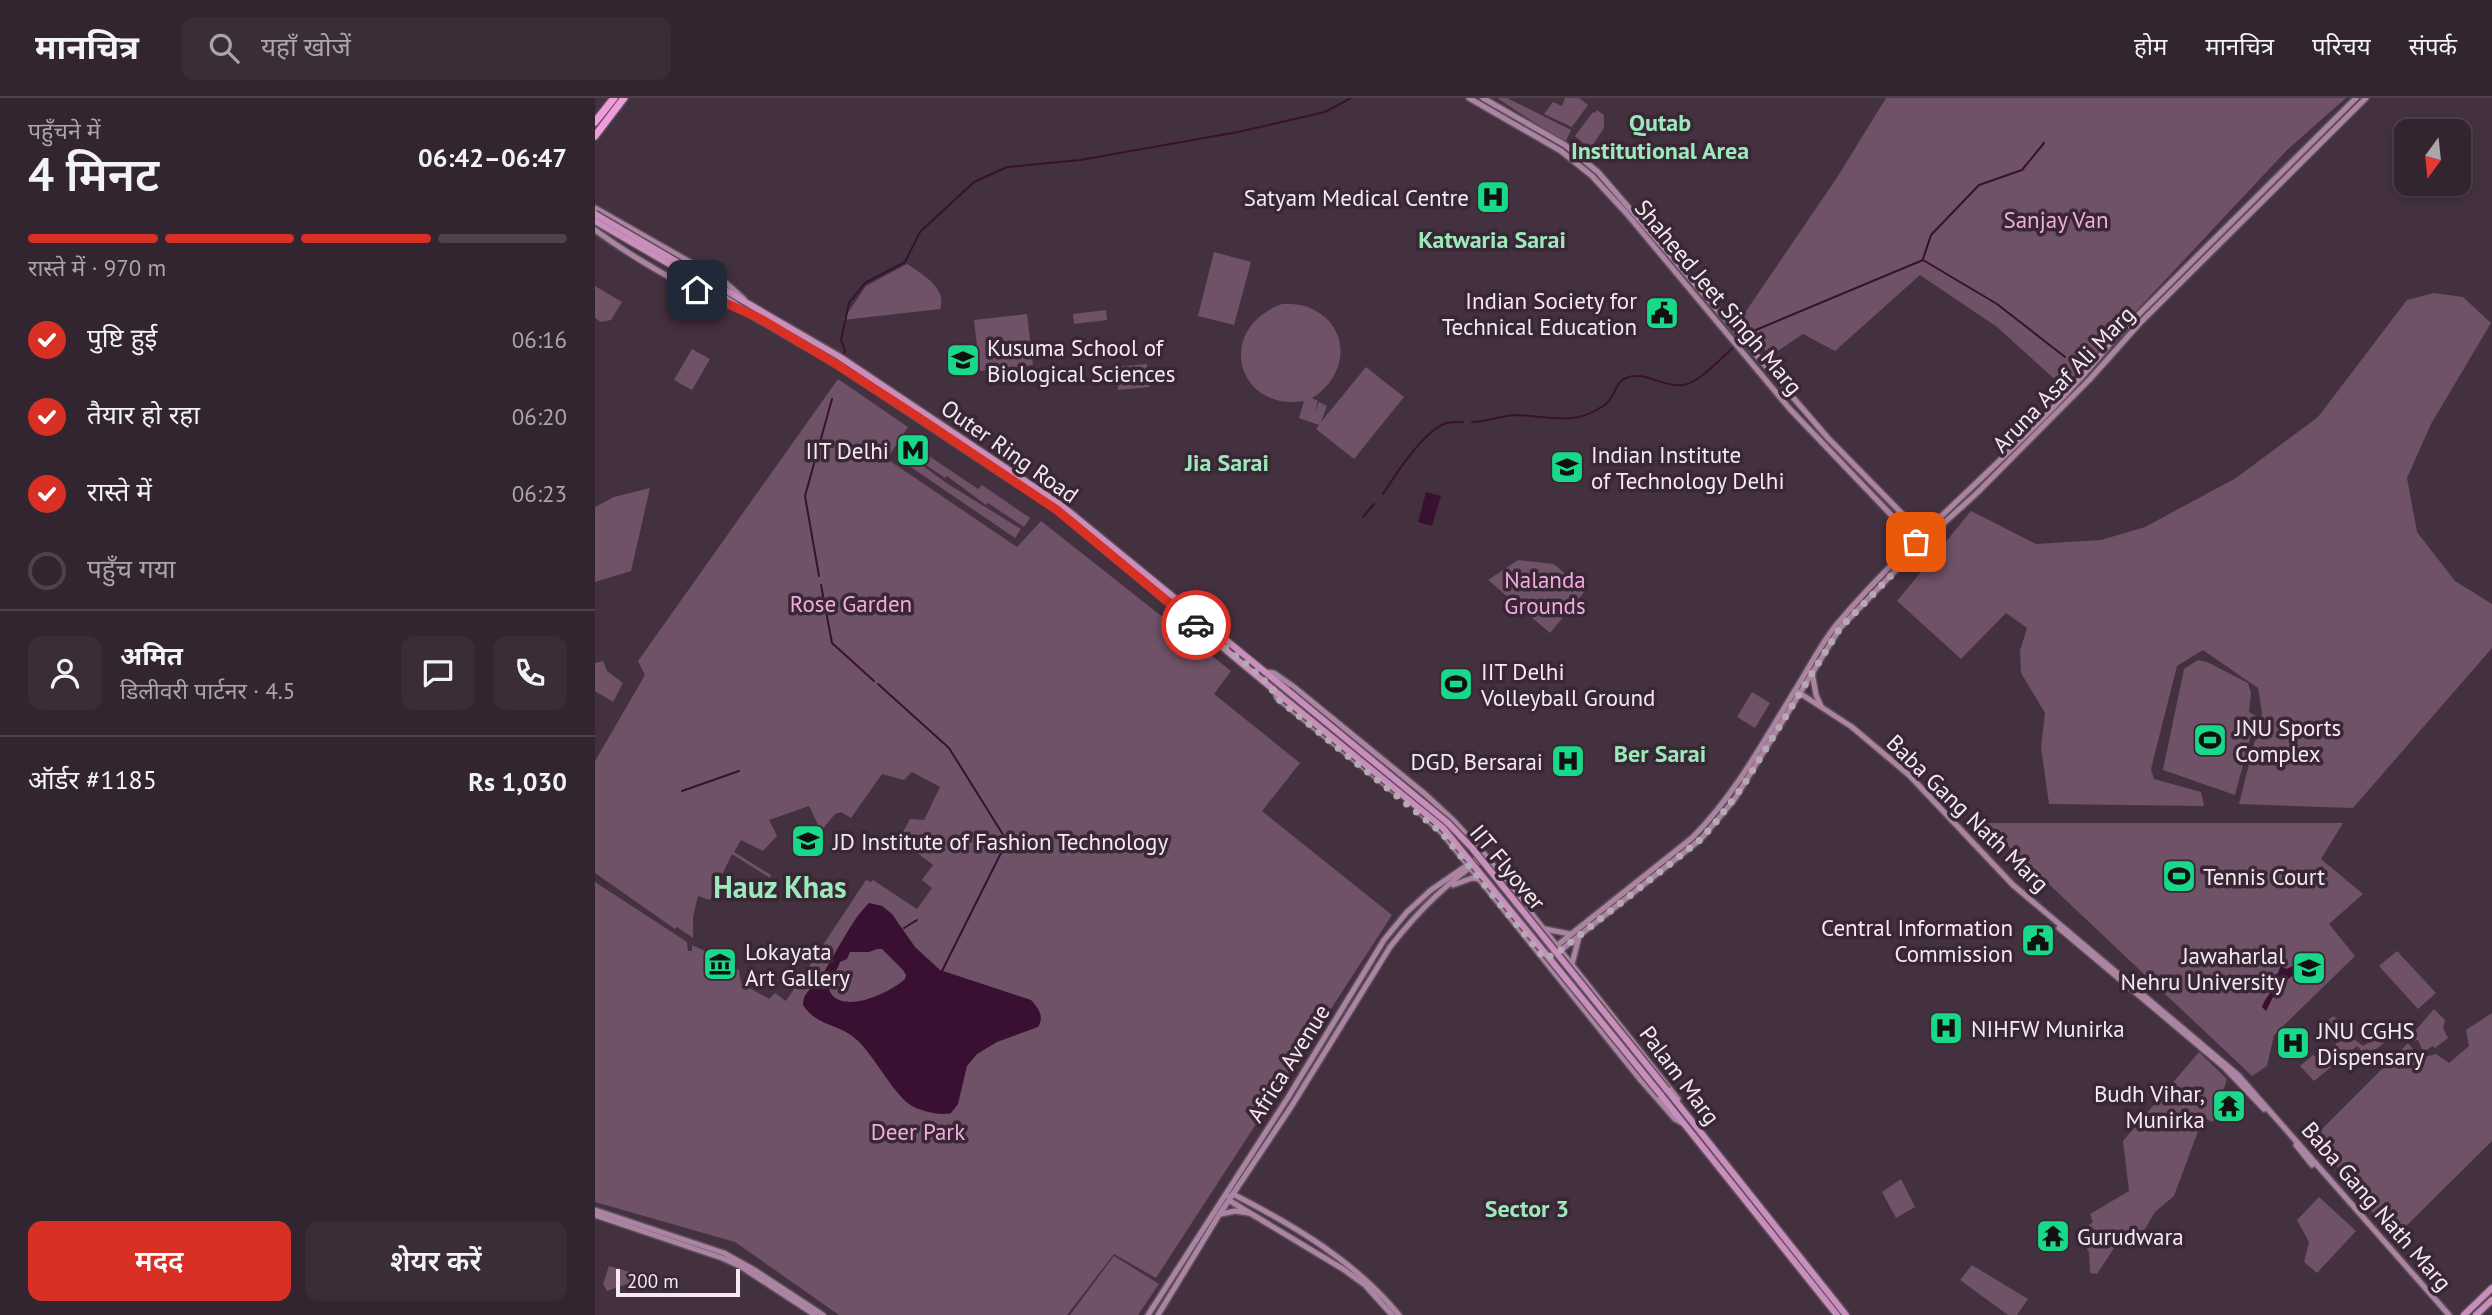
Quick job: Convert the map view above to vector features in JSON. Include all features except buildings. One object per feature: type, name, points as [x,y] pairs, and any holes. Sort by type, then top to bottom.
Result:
[{"type":"highway","points":[[595,122],[614,98]]},
{"type":"highway","points":[[595,136],[624,98]]},
{"type":"main road","name":"Shaheed Jeet Singh Marg","points":[[1469,98],[1561,151],[1592,176],[1789,408],[1918,544]]},
{"type":"main road","name":"Shaheed Jeet Singh Marg","points":[[1483,98],[1565,145],[1598,172],[1828,438],[1925,537]]},
{"type":"main road","name":"Aruna Asaf Ali Marg","points":[[1798,692],[1840,628],[1918,544],[2084,376],[2114,340],[2356,98]]},
{"type":"main road","name":"Aruna Asaf Ali Marg","points":[[1925,537],[2005,464],[2090,379],[2140,323],[2366,98]]},
{"type":"main road","points":[[595,208],[725,282],[750,310]]},
{"type":"main road","points":[[595,214],[750,310]]},
{"type":"main road","points":[[595,221],[704,281]]},
{"type":"main road","points":[[614,244],[610,237],[613,228],[625,226]]},
{"type":"main road","points":[[595,230],[614,244],[715,300],[750,310]]},
{"type":"main road","name":"Outer Ring Road","points":[[750,310],[840,357],[1061,505],[1265,672]]},
{"type":"main road","name":"Outer Ring Road","points":[[750,310],[1057,510],[1273,689]]},
{"type":"main road","points":[[1902,555],[1907,543],[1905,530]]},
{"type":"main road","name":"Aruna Asaf Ali Marg","points":[[1798,692],[1834,628],[1902,555],[1918,544]]},
{"type":"main road","name":"IIT Flyover","points":[[1265,672],[1448,823],[1472,848],[1664,1092],[1685,1124]]},
{"type":"main road","name":"Palam Marg","points":[[1265,672],[1274,673],[1294,687],[1425,794],[1486,855],[1846,1315]]},
{"type":"main road","points":[[1812,672],[1821,706]]},
{"type":"main road","name":"IIT Flyover","points":[[1273,689],[1443,828],[1664,1092],[1690,1118]]},
{"type":"main road","name":"Palam Marg","points":[[1273,689],[1277,698],[1416,809],[1450,842],[1675,1119],[1685,1124],[1837,1315]]},
{"type":"main road","points":[[1559,947],[1571,934],[1692,838],[1707,822],[1729,796],[1798,692]]},
{"type":"main road","points":[[1543,958],[1580,934],[1701,839],[1740,790],[1798,692]]},
{"type":"main road","name":"Baba Gang Nath Marg","points":[[1798,692],[1821,706],[1877,750],[1927,794],[2019,894],[2242,1084],[2447,1315]]},
{"type":"main road","name":"Baba Gang Nath Marg","points":[[1798,692],[1877,750]]},
{"type":"main road","points":[[1450,842],[1458,841],[1463,831]]},
{"type":"main road","name":"Africa Avenue","points":[[1148,1315],[1287,1100],[1384,940],[1407,912],[1447,877],[1467,863],[1486,855]]},
{"type":"main road","name":"Africa Avenue","points":[[1158,1315],[1389,947],[1408,924],[1451,886],[1467,863]]},
{"type":"main road","points":[[1451,886],[1472,878],[1480,879]]},
{"type":"main road","points":[[1543,928],[1571,934]]},
{"type":"main road","points":[[1572,964],[1580,934]]},
{"type":"main road","points":[[1575,997],[1573,989],[1576,984],[1583,982],[1588,985]]},
{"type":"main road","points":[[1227,1190],[1232,1198],[1261,1218],[1365,1285],[1392,1315]]},
{"type":"main road","points":[[1232,1198],[1255,1205],[1355,1269],[1399,1315]]},
{"type":"main road","points":[[1219,1215],[1244,1212],[1261,1218]]},
{"type":"main road","points":[[595,1213],[740,1266],[815,1315]]},
{"type":"main road","points":[[595,1213],[724,1253],[756,1270],[823,1315]]},
{"type":"main road","points":[[2464,1315],[2492,1287]]},
{"type":"main road","points":[[2476,1315],[2492,1300]]},
{"type":"green space","points":[[1497,98],[1507,98],[1571,130],[1565,143]]},
{"type":"green space","points":[[1565,98],[1579,98],[1588,105],[1572,127],[1544,114],[1553,102],[1562,106]]},
{"type":"green space","name":"Sanjay Van","points":[[1886,98],[2346,98],[2287,150],[2079,372],[2062,386],[1997,327],[1920,275],[1835,351],[1803,334],[1770,356],[1740,320],[1838,176]]},
{"type":"green space","points":[[1597,110],[1604,115],[1604,128],[1590,149],[1575,136]]},
{"type":"green space","points":[[1214,252],[1251,262],[1234,325],[1198,316]]},
{"type":"green space","points":[[907,264],[937,288],[940,309],[843,320],[866,286]]},
{"type":"green space","points":[[595,286],[622,302],[611,320],[601,322],[595,318]]},
{"type":"green space","points":[[2434,293],[2463,297],[2491,323],[2431,424],[2407,478],[2417,532],[2455,581],[2492,604],[2492,648],[2353,808],[2239,804],[2262,713],[2258,688],[2203,650],[2177,666],[2151,769],[2154,779],[2201,792],[2204,806],[2049,804],[2041,747],[2045,713],[2021,673],[2020,651],[2027,628],[2006,613],[1961,659],[1897,601],[1971,511],[2036,544],[2101,540],[2145,527],[2236,478],[2318,417],[2407,300]]},
{"type":"green space","points":[[1282,304],[1302,305],[1314,310],[1327,319],[1335,329],[1339,341],[1338,367],[1332,379],[1312,398],[1318,401],[1314,414],[1319,402],[1327,406],[1321,422],[1366,367],[1404,397],[1354,459],[1316,429],[1319,425],[1299,418],[1304,401],[1281,401],[1263,394],[1250,382],[1242,366],[1241,349],[1247,331],[1261,316]]},
{"type":"green space","points":[[1106,310],[1107,320],[1074,324],[1073,314]]},
{"type":"green space","points":[[1027,314],[1033,365],[980,371],[974,320]]},
{"type":"green space","points":[[692,349],[710,359],[692,390],[674,380]]},
{"type":"green space","points":[[1147,364],[1150,387],[1118,390],[1115,367]]},
{"type":"green space","points":[[838,379],[908,427],[887,459],[1017,547],[1041,521],[1231,671],[1214,694],[1300,763],[1262,811],[1392,915],[1156,1278],[1114,1254],[1067,1315],[839,1315],[735,1242],[595,1202],[595,882],[687,942],[688,951],[692,951],[692,945],[707,952],[706,979],[732,976],[734,967],[739,970],[741,983],[769,999],[775,993],[786,1001],[866,880],[873,880],[917,909],[932,888],[922,880],[933,865],[899,839],[910,819],[924,820],[940,787],[912,772],[904,780],[882,774],[851,818],[841,812],[835,814],[821,831],[809,806],[769,820],[777,836],[763,851],[741,840],[734,852],[771,875],[770,878],[732,854],[710,900],[698,896],[693,917],[693,938],[677,927],[675,929],[595,873],[595,761],[645,675],[638,661]]},
{"type":"green space","points":[[912,435],[929,447],[926,454],[978,489],[982,485],[1030,518],[1024,527],[903,449]]},
{"type":"green space","points":[[901,450],[948,484],[1021,529],[1015,538],[896,457]]},
{"type":"green space","points":[[650,488],[631,571],[595,582],[595,507],[614,497]]},
{"type":"green space","name":"Nalanda Grounds","points":[[1518,560],[1554,564],[1585,591],[1550,633],[1488,580]]},
{"type":"green space","name":"JNU Sports Complex","points":[[2198,660],[2248,683],[2251,693],[2249,712],[2256,716],[2235,795],[2163,770],[2184,669]]},
{"type":"green space","points":[[603,661],[607,671],[623,683],[613,702],[595,691],[595,663]]},
{"type":"green space","points":[[1752,692],[1770,703],[1755,728],[1737,717]]},
{"type":"green space","points":[[1984,823],[2343,823],[2321,859],[2363,894],[2329,924],[2355,956],[2274,1035],[2267,1066],[2252,1076]]},
{"type":"green space","points":[[2397,951],[2436,993],[2418,1009],[2379,966]]},
{"type":"green space","points":[[2434,1009],[2445,1020],[2443,1028],[2448,1038],[2435,1048],[2433,1046],[2423,1052],[2418,1040],[2410,1037]]},
{"type":"green space","points":[[2492,1013],[2492,1141],[2393,1239],[2314,1137],[2408,1043],[2420,1058],[2436,1054],[2449,1063],[2469,1046],[2466,1030]]},
{"type":"green space","points":[[2334,1016],[2363,1046],[2378,1037],[2384,1043],[2367,1056],[2357,1046],[2314,1081],[2300,1066],[2313,1055],[2320,1061],[2333,1051],[2337,1041],[2325,1022]]},
{"type":"green space","points":[[2199,1052],[2227,1079],[2213,1122],[2203,1118],[2174,1196],[2155,1212],[2142,1234],[2133,1227],[2116,1245],[2097,1274],[2090,1273],[2089,1252],[2077,1235],[2093,1222],[2090,1214],[2129,1191],[2123,1141]]},
{"type":"green space","points":[[1901,1179],[1915,1207],[1896,1218],[1882,1192]]},
{"type":"green space","points":[[2319,1197],[2356,1231],[2317,1273],[2304,1262],[2309,1242],[2297,1220]]},
{"type":"green space","points":[[1114,1256],[1159,1284],[1138,1315],[1070,1315]]},
{"type":"green space","points":[[1972,1265],[2028,1299],[2017,1315],[2008,1315],[1960,1280]]},
{"type":"green space","points":[[609,1266],[647,1277],[607,1291],[603,1284]]},
{"type":"shaded area","points":[[1426,492],[1441,496],[1432,526],[1418,522]]},
{"type":"shaded area","points":[[869,903],[882,906],[892,914],[915,947],[940,970],[1031,1000],[1040,1012],[1038,1027],[997,1042],[977,1054],[967,1066],[958,1104],[951,1113],[930,1112],[909,1104],[857,1040],[843,1030],[821,1021],[803,1005],[807,993],[820,978]],"holes":[[[882,949],[903,970],[905,979],[880,994],[859,1001],[840,1000],[830,993],[830,980],[840,962],[847,959],[850,952]]]},
{"type":"shaded area","points":[[2298,964],[2292,976],[2279,985],[2266,1011],[2262,1007],[2272,988],[2269,980],[2278,973],[2281,965],[2286,969]]},
{"type":"waterway","points":[[843,356],[845,351],[841,340],[849,303],[865,283],[905,262],[920,232],[974,182],[1007,167],[1080,160],[1238,132],[1325,112],[1351,98]]},
{"type":"waterway","points":[[1923,259],[1931,235],[1979,185],[2022,170],[2044,143]]},
{"type":"waterway","points":[[1744,338],[1751,332],[1923,260],[1997,304],[2065,357]]},
{"type":"waterway","points":[[1472,422],[1514,415],[1578,417],[1605,405],[1620,382],[1626,378],[1640,376],[1683,385],[1703,375],[1734,347]]},
{"type":"waterway","points":[[819,576],[805,496],[832,399]]},
{"type":"waterway","points":[[1383,494],[1411,454],[1429,434],[1447,423],[1463,422]]},
{"type":"waterway","points":[[1363,517],[1374,504]]},
{"type":"waterway","points":[[821,585],[832,643],[874,681]]},
{"type":"waterway","points":[[878,684],[949,748],[1007,841],[942,971]]},
{"type":"waterway","points":[[682,791],[739,771]]},
{"type":"waterway","points":[[904,928],[917,920]]},
{"type":"way so far","points":[[1196,625],[1263,679],[1273,689],[1277,698],[1416,809],[1442,833],[1545,959],[1561,950],[1701,839],[1734,800],[1840,628],[1927,539],[1923,536],[1916,542]]},
{"type":"place","name":"Satyam Medical Centre","points":[[1493,197]]},
{"type":"place","name":"Indian Society for Technical Education","points":[[1662,313]]},
{"type":"place","name":"Kusuma School of Biological Sciences","points":[[963,360]]},
{"type":"place","name":"IIT Delhi","points":[[913,450]]},
{"type":"place","name":"Indian Institute of Technology Delhi","points":[[1567,467]]},
{"type":"place","name":"IIT Delhi Volleyball Ground","points":[[1456,684]]},
{"type":"place","name":"JNU Sports Complex","points":[[2210,740]]},
{"type":"place","name":"DGD, Bersarai","points":[[1568,761]]},
{"type":"place","name":"JD Institute of Fashion Technology","points":[[808,841]]},
{"type":"place","name":"Tennis Court","points":[[2179,876]]},
{"type":"place","name":"Central Information Commission","points":[[2038,940]]},
{"type":"place","name":"Lokayata Art Gallery","points":[[720,964]]},
{"type":"place","name":"Jawaharlal Nehru University","points":[[2309,968]]},
{"type":"place","name":"NIHFW Munirka","points":[[1946,1028]]},
{"type":"place","name":"JNU CGHS Dispensary","points":[[2293,1043]]},
{"type":"place","name":"Budh Vihar, Munirka","points":[[2229,1106]]},
{"type":"place","name":"Gurudwara","points":[[2053,1236]]},
{"type":"district","name":"Qutab Institutional Area","points":[[1660,136]]},
{"type":"district","name":"Katwaria Sarai","points":[[1492,239]]},
{"type":"district","name":"Jia Sarai","points":[[1227,462]]},
{"type":"district","name":"Ber Sarai","points":[[1660,753]]},
{"type":"district","name":"Hauz Khas","points":[[780,886]]},
{"type":"district","name":"Sector 3","points":[[1527,1208]]},
{"type":"route","points":[[697,290],[759,318],[836,364],[1057,510],[1196,625]]},
{"type":"park label","name":"Rose Garden","points":[[851,603]]},
{"type":"park label","name":"Deer Park","points":[[918,1131]]}]
